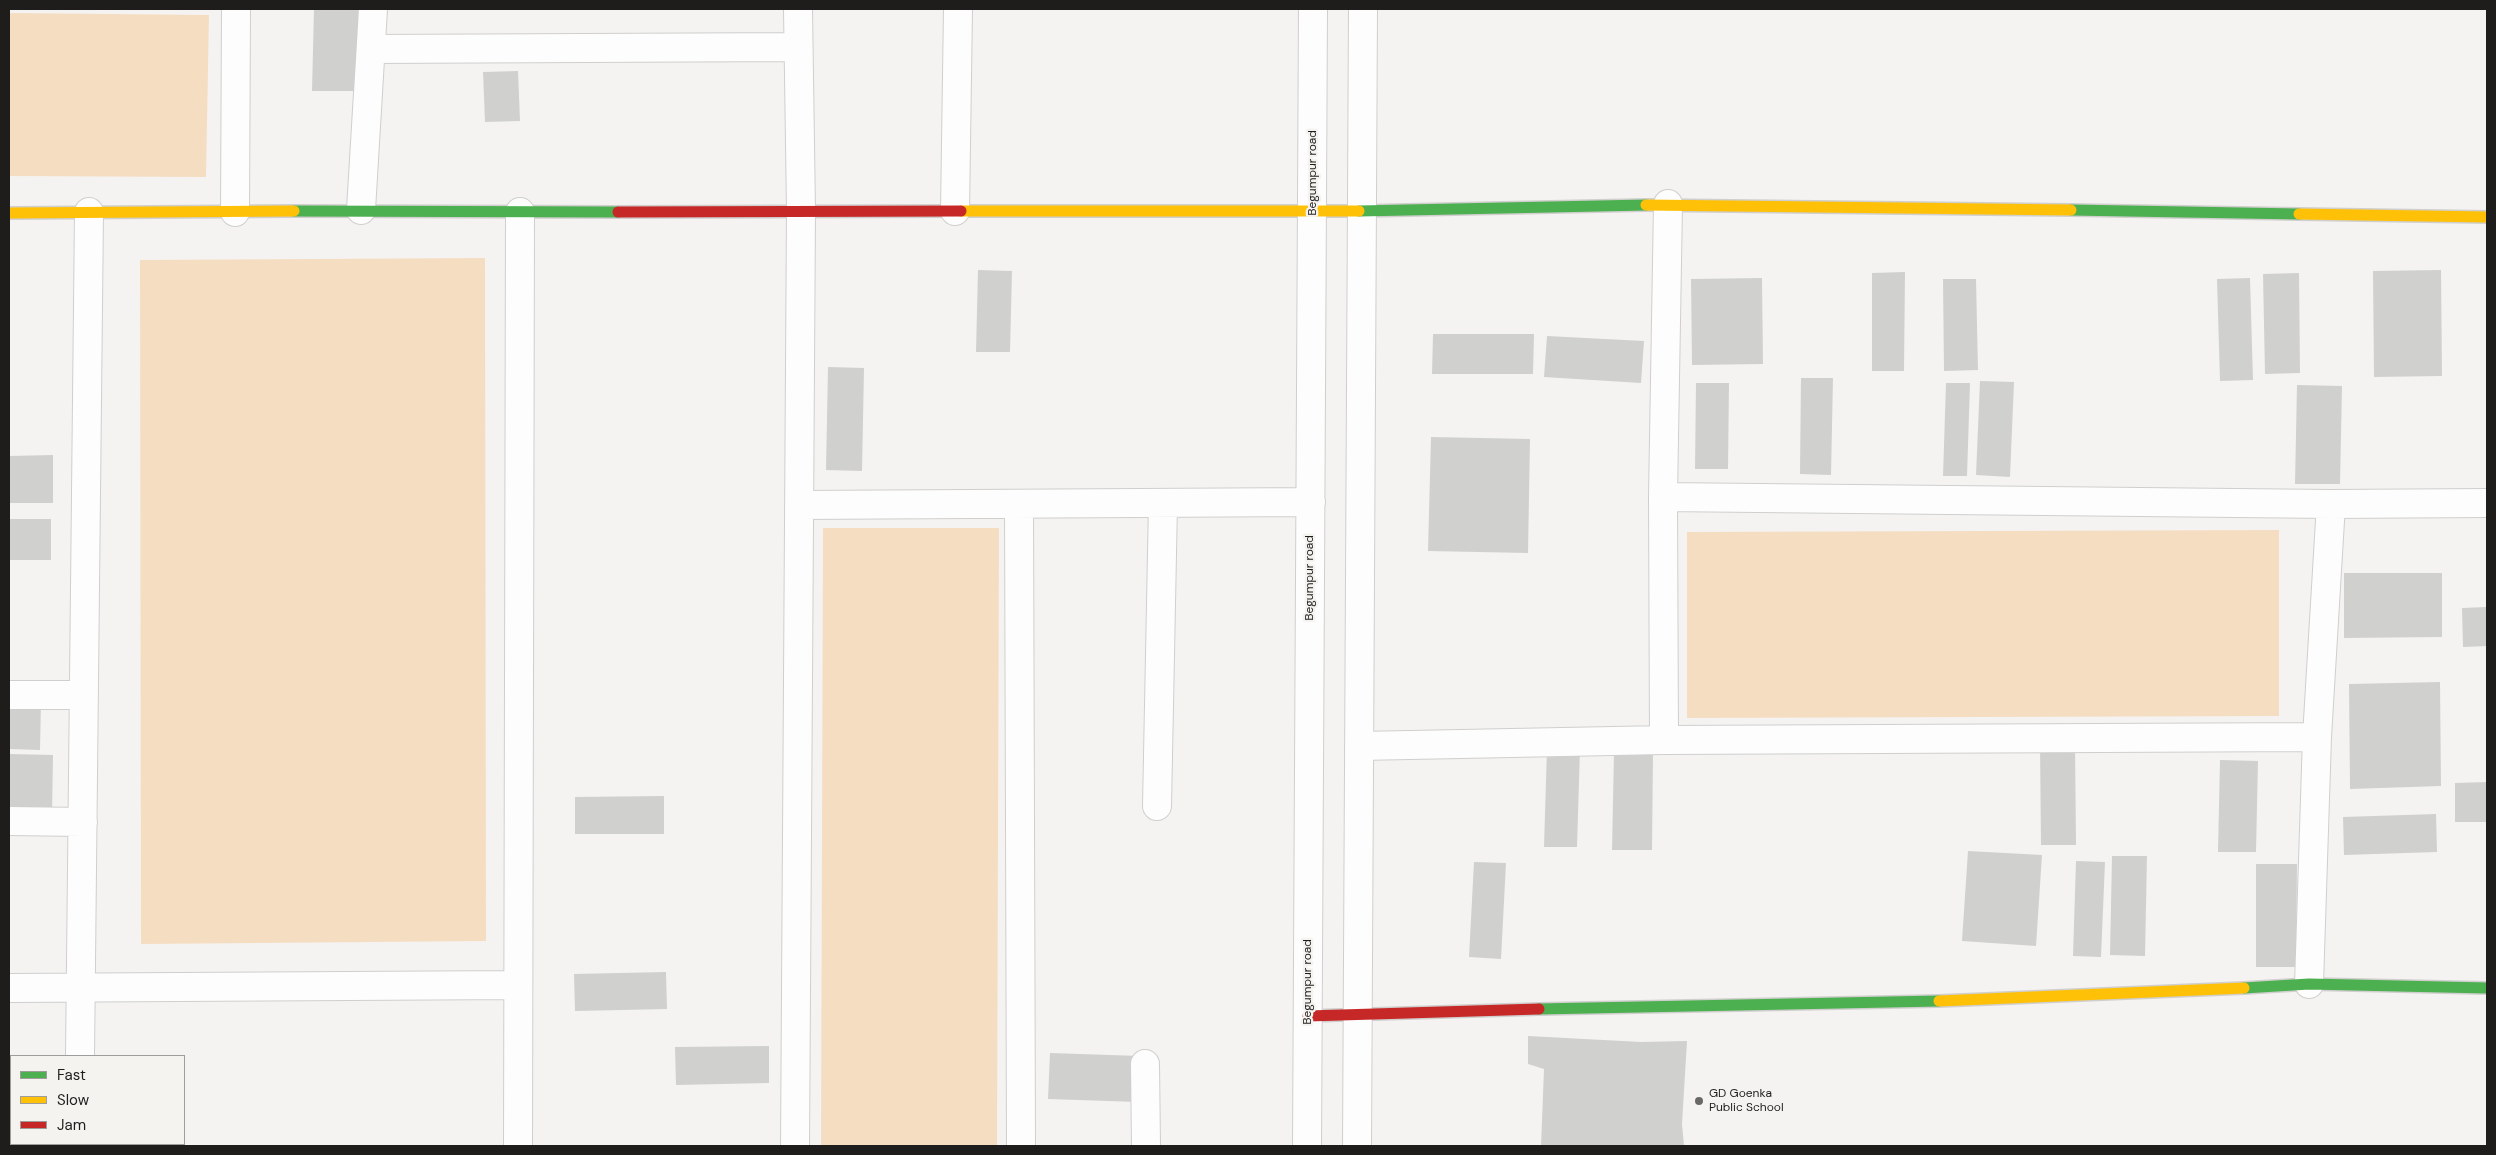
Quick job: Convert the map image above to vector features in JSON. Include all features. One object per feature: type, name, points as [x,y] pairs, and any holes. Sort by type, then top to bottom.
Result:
[{"type":"street","points":[[235,212],[236,9]]},
{"type":"street","points":[[361,210],[373,9]]},
{"type":"street","points":[[795,1146],[801,211],[798,9]]},
{"type":"street","points":[[955,211],[958,9]]},
{"type":"street","name":"Begumpur road","points":[[1307,1146],[1313,9]]},
{"type":"street","points":[[1357,1146],[1363,9]]},
{"type":"street","points":[[372,48],[798,47]]},
{"type":"street","points":[[1664,740],[1663,498],[1668,204]]},
{"type":"street","points":[[9,212],[361,210],[520,212],[1362,211],[1668,204],[2487,217]]},
{"type":"street","points":[[80,1055],[89,212]]},
{"type":"street","points":[[518,1146],[520,212]]},
{"type":"street","points":[[1663,498],[2331,504],[2487,503]]},
{"type":"street","points":[[799,505],[1311,502]]},
{"type":"street","points":[[1157,806],[1163,503]]},
{"type":"street","points":[[1019,504],[1021,1146]]},
{"type":"street","points":[[2309,984],[2317,738],[2331,504]]},
{"type":"street","points":[[9,695],[84,695]]},
{"type":"street","points":[[1359,746],[1664,740],[2317,738]]},
{"type":"street","points":[[9,821],[82,822]]},
{"type":"street","points":[[1308,1016],[1358,1013],[1932,1002],[2094,996],[2309,984],[2487,988]]},
{"type":"street","points":[[9,988],[518,985]]},
{"type":"street","points":[[1145,1064],[1146,1146]]},
{"type":"shaded area","points":[[9,13],[209,15],[206,177],[9,176]]},
{"type":"shaded area","points":[[485,258],[486,941],[141,944],[140,260]]},
{"type":"shaded area","points":[[823,528],[999,528],[997,1146],[821,1146]]},
{"type":"shaded area","points":[[2279,530],[2279,716],[1687,718],[1687,532]]},
{"type":"building","points":[[314,9],[368,9],[366,91],[312,91]]},
{"type":"building","points":[[518,71],[520,121],[485,122],[483,72]]},
{"type":"building","points":[[978,270],[1012,271],[1010,352],[976,352]]},
{"type":"building","points":[[2441,270],[2442,376],[2374,377],[2373,271]]},
{"type":"building","points":[[1905,272],[1904,371],[1872,371],[1872,273]]},
{"type":"building","points":[[2299,273],[2300,373],[2265,374],[2263,274]]},
{"type":"building","points":[[1762,278],[1763,364],[1692,365],[1691,279]]},
{"type":"building","points":[[2250,278],[2253,380],[2220,381],[2217,279]]},
{"type":"building","points":[[1943,279],[1976,279],[1978,370],[1944,371]]},
{"type":"building","points":[[1433,334],[1534,334],[1533,374],[1432,374]]},
{"type":"building","points":[[1547,336],[1644,341],[1641,383],[1544,377]]},
{"type":"building","points":[[828,367],[864,368],[862,471],[826,470]]},
{"type":"building","points":[[1801,378],[1833,378],[1831,475],[1800,474]]},
{"type":"building","points":[[1980,381],[2014,382],[2010,477],[1976,475]]},
{"type":"building","points":[[1696,383],[1729,383],[1728,469],[1695,469]]},
{"type":"building","points":[[1946,383],[1970,383],[1967,476],[1943,476]]},
{"type":"building","points":[[2297,385],[2342,386],[2340,484],[2295,484]]},
{"type":"building","points":[[1431,437],[1530,439],[1528,553],[1428,551]]},
{"type":"building","points":[[53,455],[53,503],[9,503],[9,456]]},
{"type":"building","points":[[9,519],[51,519],[51,560],[9,560]]},
{"type":"building","points":[[2344,573],[2442,573],[2442,637],[2344,638]]},
{"type":"building","points":[[2487,607],[2487,646],[2463,647],[2462,608]]},
{"type":"building","points":[[2440,682],[2441,786],[2350,789],[2349,684]]},
{"type":"building","points":[[9,701],[41,702],[40,750],[9,749]]},
{"type":"building","points":[[2040,743],[2075,743],[2076,845],[2041,845]]},
{"type":"building","points":[[1547,748],[1580,749],[1577,847],[1544,847]]},
{"type":"building","points":[[1614,751],[1653,751],[1652,850],[1612,850]]},
{"type":"building","points":[[9,754],[53,755],[52,815],[9,814]]},
{"type":"building","points":[[2220,760],[2258,761],[2256,852],[2218,852]]},
{"type":"building","points":[[2487,782],[2487,822],[2455,822],[2455,783]]},
{"type":"building","points":[[664,796],[664,834],[575,834],[575,797]]},
{"type":"building","points":[[2436,814],[2437,852],[2344,855],[2343,817]]},
{"type":"building","points":[[1968,851],[2042,855],[2036,946],[1962,941]]},
{"type":"building","points":[[2112,856],[2147,856],[2145,956],[2110,955]]},
{"type":"building","points":[[2076,861],[2105,862],[2101,957],[2073,956]]},
{"type":"building","points":[[1474,862],[1506,863],[1501,959],[1469,957]]},
{"type":"building","points":[[2256,864],[2297,864],[2296,967],[2256,967]]},
{"type":"building","points":[[666,972],[667,1009],[575,1011],[574,974]]},
{"type":"building","points":[[1528,1036],[1641,1042],[1687,1041],[1682,1124],[1684,1146],[1541,1146],[1544,1069],[1528,1064]]},
{"type":"building","points":[[769,1046],[769,1083],[676,1085],[675,1047]]},
{"type":"building","points":[[1050,1053],[1140,1056],[1138,1102],[1048,1099]]},
{"type":"building","points":[[9,1130],[10,1145],[27,1145],[27,1146],[9,1146]]},
{"type":"traffic: fast","points":[[1359,211],[1646,205]]},
{"type":"traffic: fast","points":[[2071,210],[2299,214]]},
{"type":"traffic: fast","points":[[294,211],[618,212]]},
{"type":"traffic: fast","points":[[2244,988],[2309,984],[2487,988]]},
{"type":"traffic: fast","points":[[1539,1009],[1939,1001]]},
{"type":"traffic: slow","points":[[1646,205],[2071,210]]},
{"type":"traffic: slow","points":[[9,213],[294,211]]},
{"type":"traffic: slow","points":[[961,211],[1359,211]]},
{"type":"traffic: slow","points":[[2299,214],[2487,217]]},
{"type":"traffic: slow","points":[[1939,1001],[2244,988]]},
{"type":"traffic: jam","points":[[618,212],[961,211]]},
{"type":"traffic: jam","points":[[1308,1016],[1539,1009]]},
{"type":"place","name":"GD Goenka Public School","points":[[1699,1101]]}]
